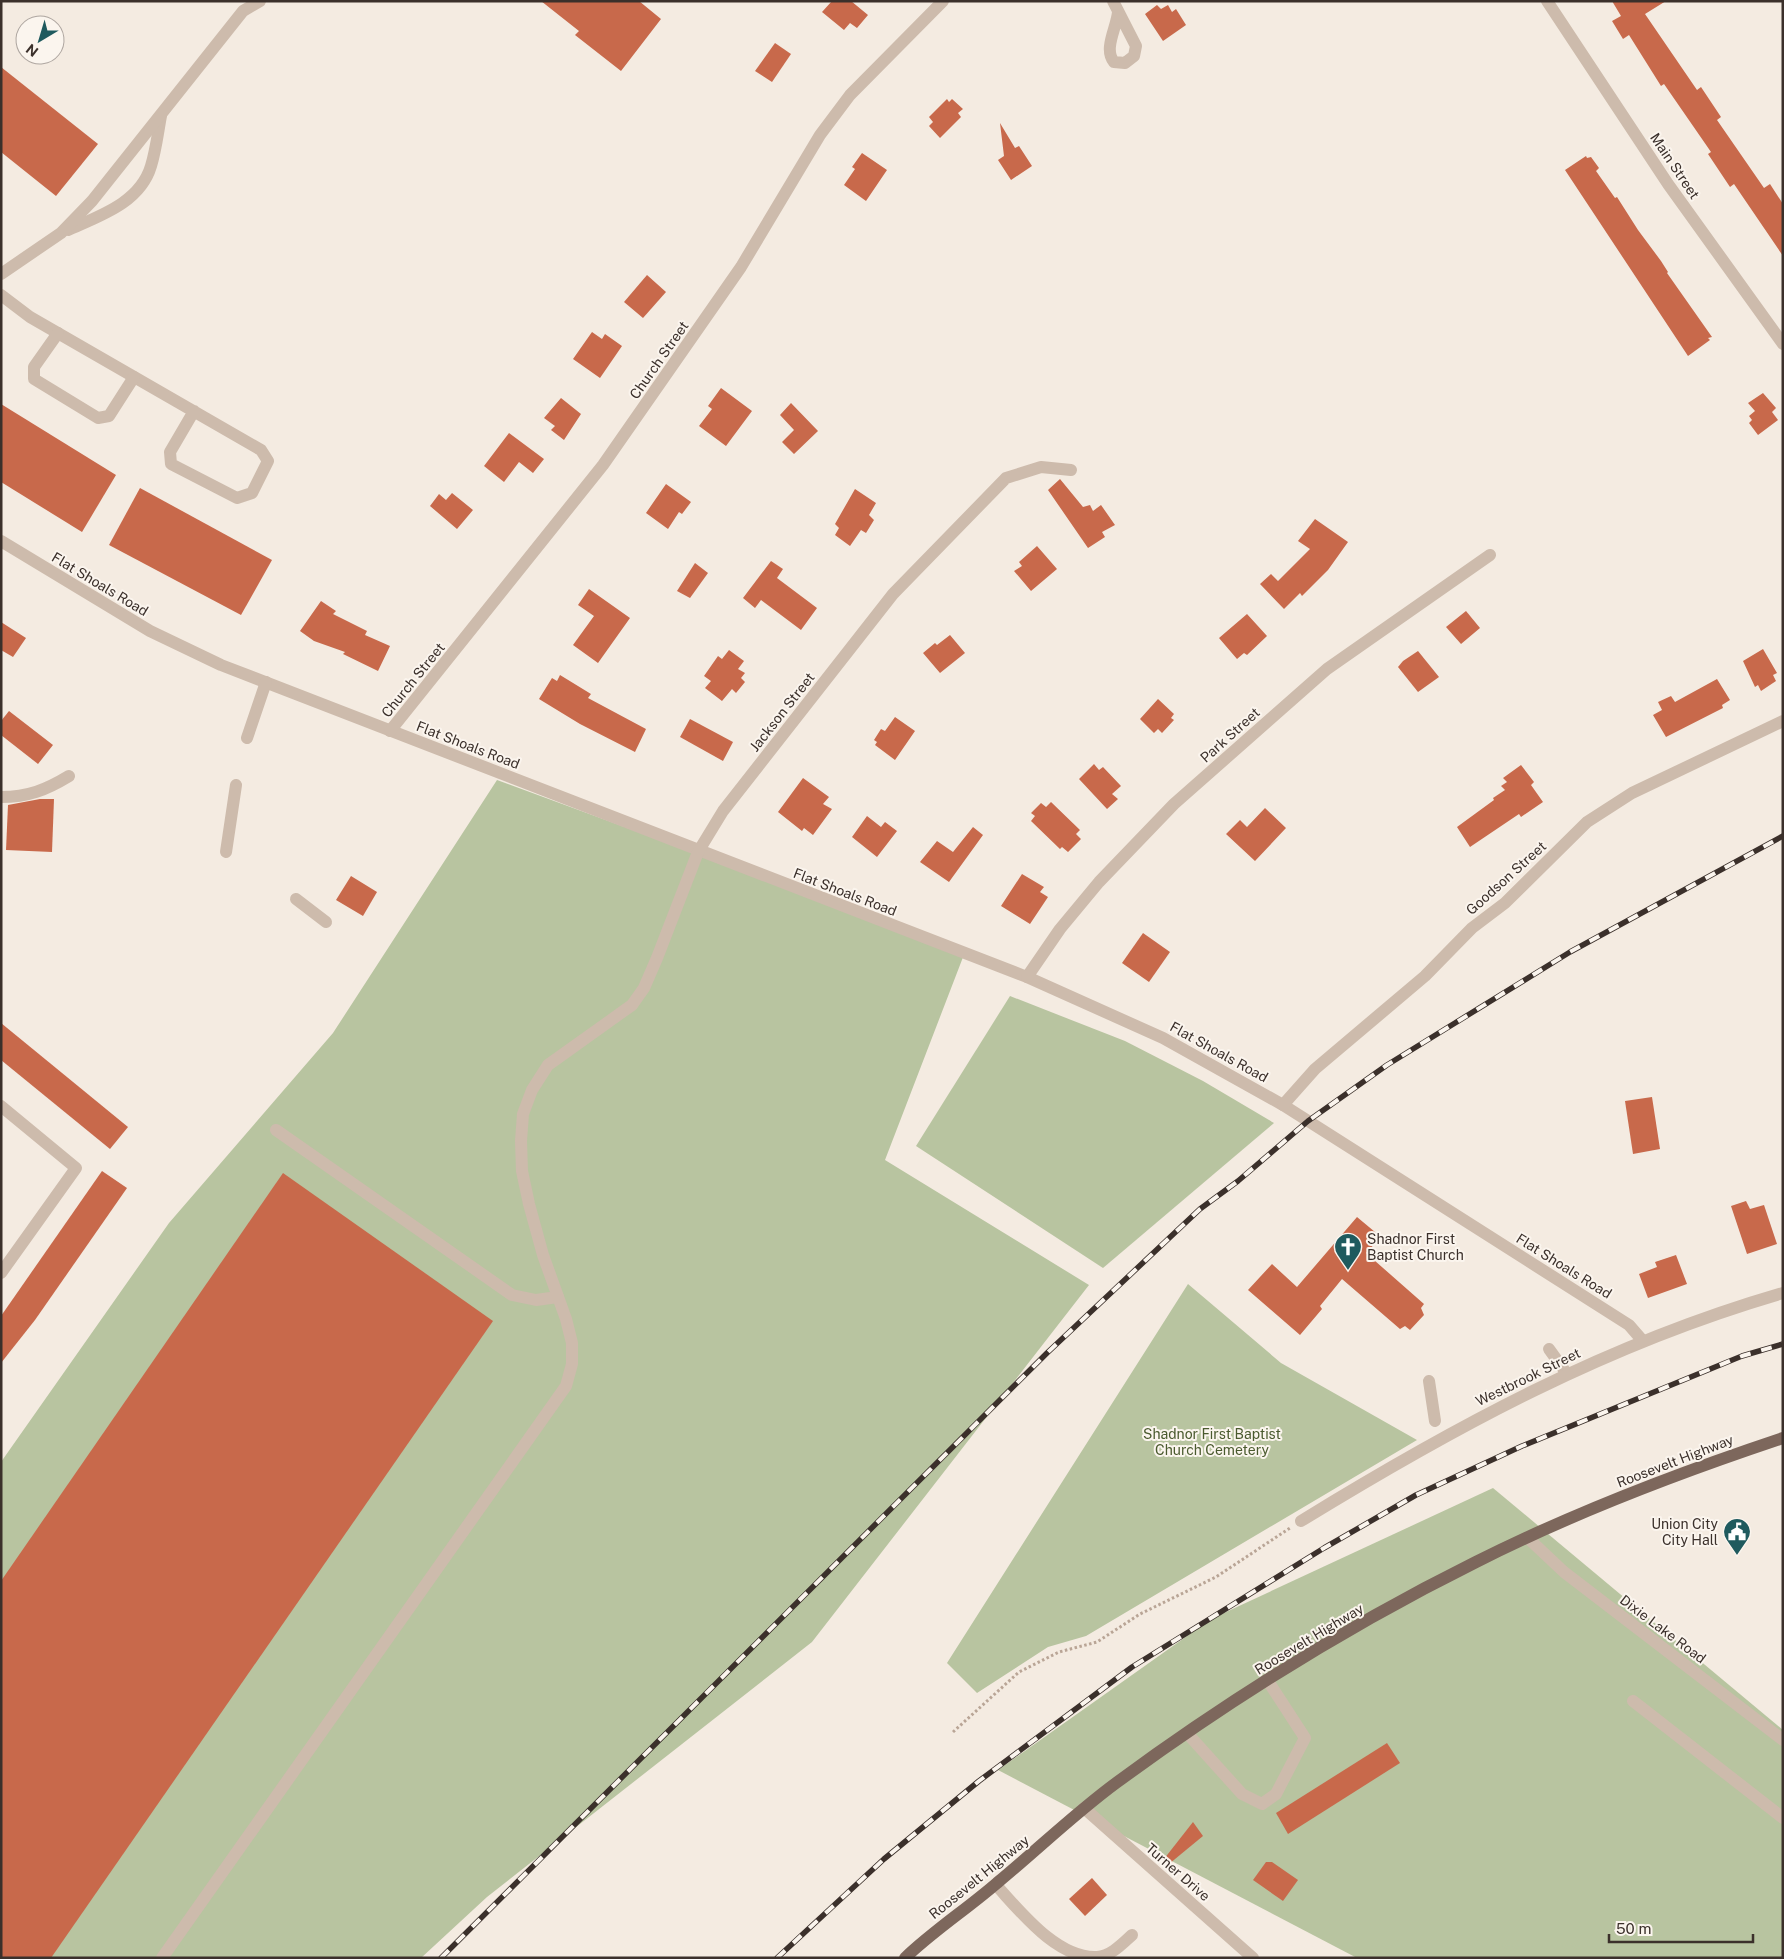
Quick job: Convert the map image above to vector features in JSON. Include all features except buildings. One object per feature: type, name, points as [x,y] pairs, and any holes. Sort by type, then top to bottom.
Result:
[{"type":"main road","name":"Roosevelt Highway","points":[[905,1958],[996,1885],[1084,1808],[1188,1733],[1268,1681],[1384,1612],[1476,1562],[1528,1538],[1654,1484],[1783,1438]]},
{"type":"street","points":[[61,233],[92,201],[243,11],[260,1]]},
{"type":"street","name":"Church Street","points":[[390,732],[603,464],[741,267],[820,136],[850,95],[943,1]]},
{"type":"street","name":"Main Street","points":[[1547,1],[1674,192],[1783,344]]},
{"type":"street","points":[[1,274],[61,233],[120,206],[138,188],[151,167],[162,113]]},
{"type":"street","points":[[1,294],[30,317],[134,377],[194,411],[262,450],[268,461],[252,493],[237,498],[172,464],[170,452],[194,411]]},
{"type":"street","points":[[58,333],[34,367],[34,380],[98,418],[110,416],[134,377]]},
{"type":"street","name":"Jackson Street","points":[[162,1958],[566,1386],[572,1364],[572,1343],[528,1204],[522,1171],[521,1141],[523,1114],[532,1090],[548,1065],[578,1042],[617,1018],[632,1005],[644,988],[698,852],[723,810],[893,594],[1006,478],[1041,467],[1071,470]]},
{"type":"street","name":"Flat Shoals Road","points":[[1,541],[150,631],[221,665],[698,852],[1027,977],[1163,1038],[1282,1105],[1629,1325],[1642,1340]]},
{"type":"street","name":"Park Street","points":[[1027,977],[1060,929],[1099,882],[1174,804],[1327,669],[1490,555]]},
{"type":"street","points":[[247,738],[266,682]]},
{"type":"street","name":"Goodson Street","points":[[1282,1105],[1315,1069],[1425,976],[1472,928],[1505,903],[1587,822],[1632,793],[1783,721]]},
{"type":"street","points":[[1,797],[21,797],[46,790],[68,776]]},
{"type":"street","points":[[226,852],[236,785]]},
{"type":"street","points":[[296,899],[326,922]]},
{"type":"street","points":[[1,1106],[76,1168],[1,1273]]},
{"type":"street","points":[[276,1130],[512,1295],[536,1300],[558,1297]]},
{"type":"street","name":"Westbrook Street","points":[[1301,1521],[1400,1460],[1567,1374],[1642,1340],[1732,1307],[1783,1293]]},
{"type":"street","points":[[1549,1349],[1567,1374]]},
{"type":"street","points":[[1429,1381],[1430,1418],[1453,1432]]},
{"type":"street","name":"Dixie Lake Road","points":[[1528,1538],[1564,1572],[1783,1740]]},
{"type":"street","points":[[1188,1733],[1242,1794],[1262,1804],[1276,1794],[1305,1738],[1268,1681]]},
{"type":"street","points":[[1633,1701],[1783,1818]]},
{"type":"street","name":"Turner Drive","points":[[1084,1808],[1253,1958]]},
{"type":"street","points":[[996,1885],[1042,1934],[1080,1956],[1098,1958],[1118,1948],[1132,1935]]},
{"type":"path","points":[[953,1732],[1019,1672],[1059,1652],[1097,1642],[1140,1614],[1216,1577],[1301,1521]]},
{"type":"green space","points":[[497,780],[965,952],[885,1160],[1089,1285],[812,1642],[487,1897],[421,1958],[1,1958],[1,1462],[169,1223],[333,1033]]},
{"type":"green space","points":[[1010,996],[1125,1041],[1203,1081],[1274,1123],[1103,1268],[916,1146]]},
{"type":"green space","name":"Shadnor First Baptist Church Cemetery","points":[[1188,1284],[1281,1363],[1417,1440],[1086,1636],[1048,1647],[977,1693],[947,1663]]},
{"type":"green space","points":[[1493,1488],[1783,1730],[1783,1958],[1357,1958],[998,1770],[1211,1619]]},
{"type":"railway","points":[[441,1958],[1047,1353],[1200,1209],[1238,1181],[1308,1121],[1387,1065],[1570,952],[1783,836]]},
{"type":"railway","points":[[777,1958],[884,1859],[979,1781],[1132,1667],[1324,1548],[1416,1495],[1522,1446],[1742,1356],[1783,1344]]},
{"type":"place","name":"Shadnor First Baptist Church","points":[[1348,1271]]},
{"type":"place","name":"Union City City Hall","points":[[1737,1556]]}]
